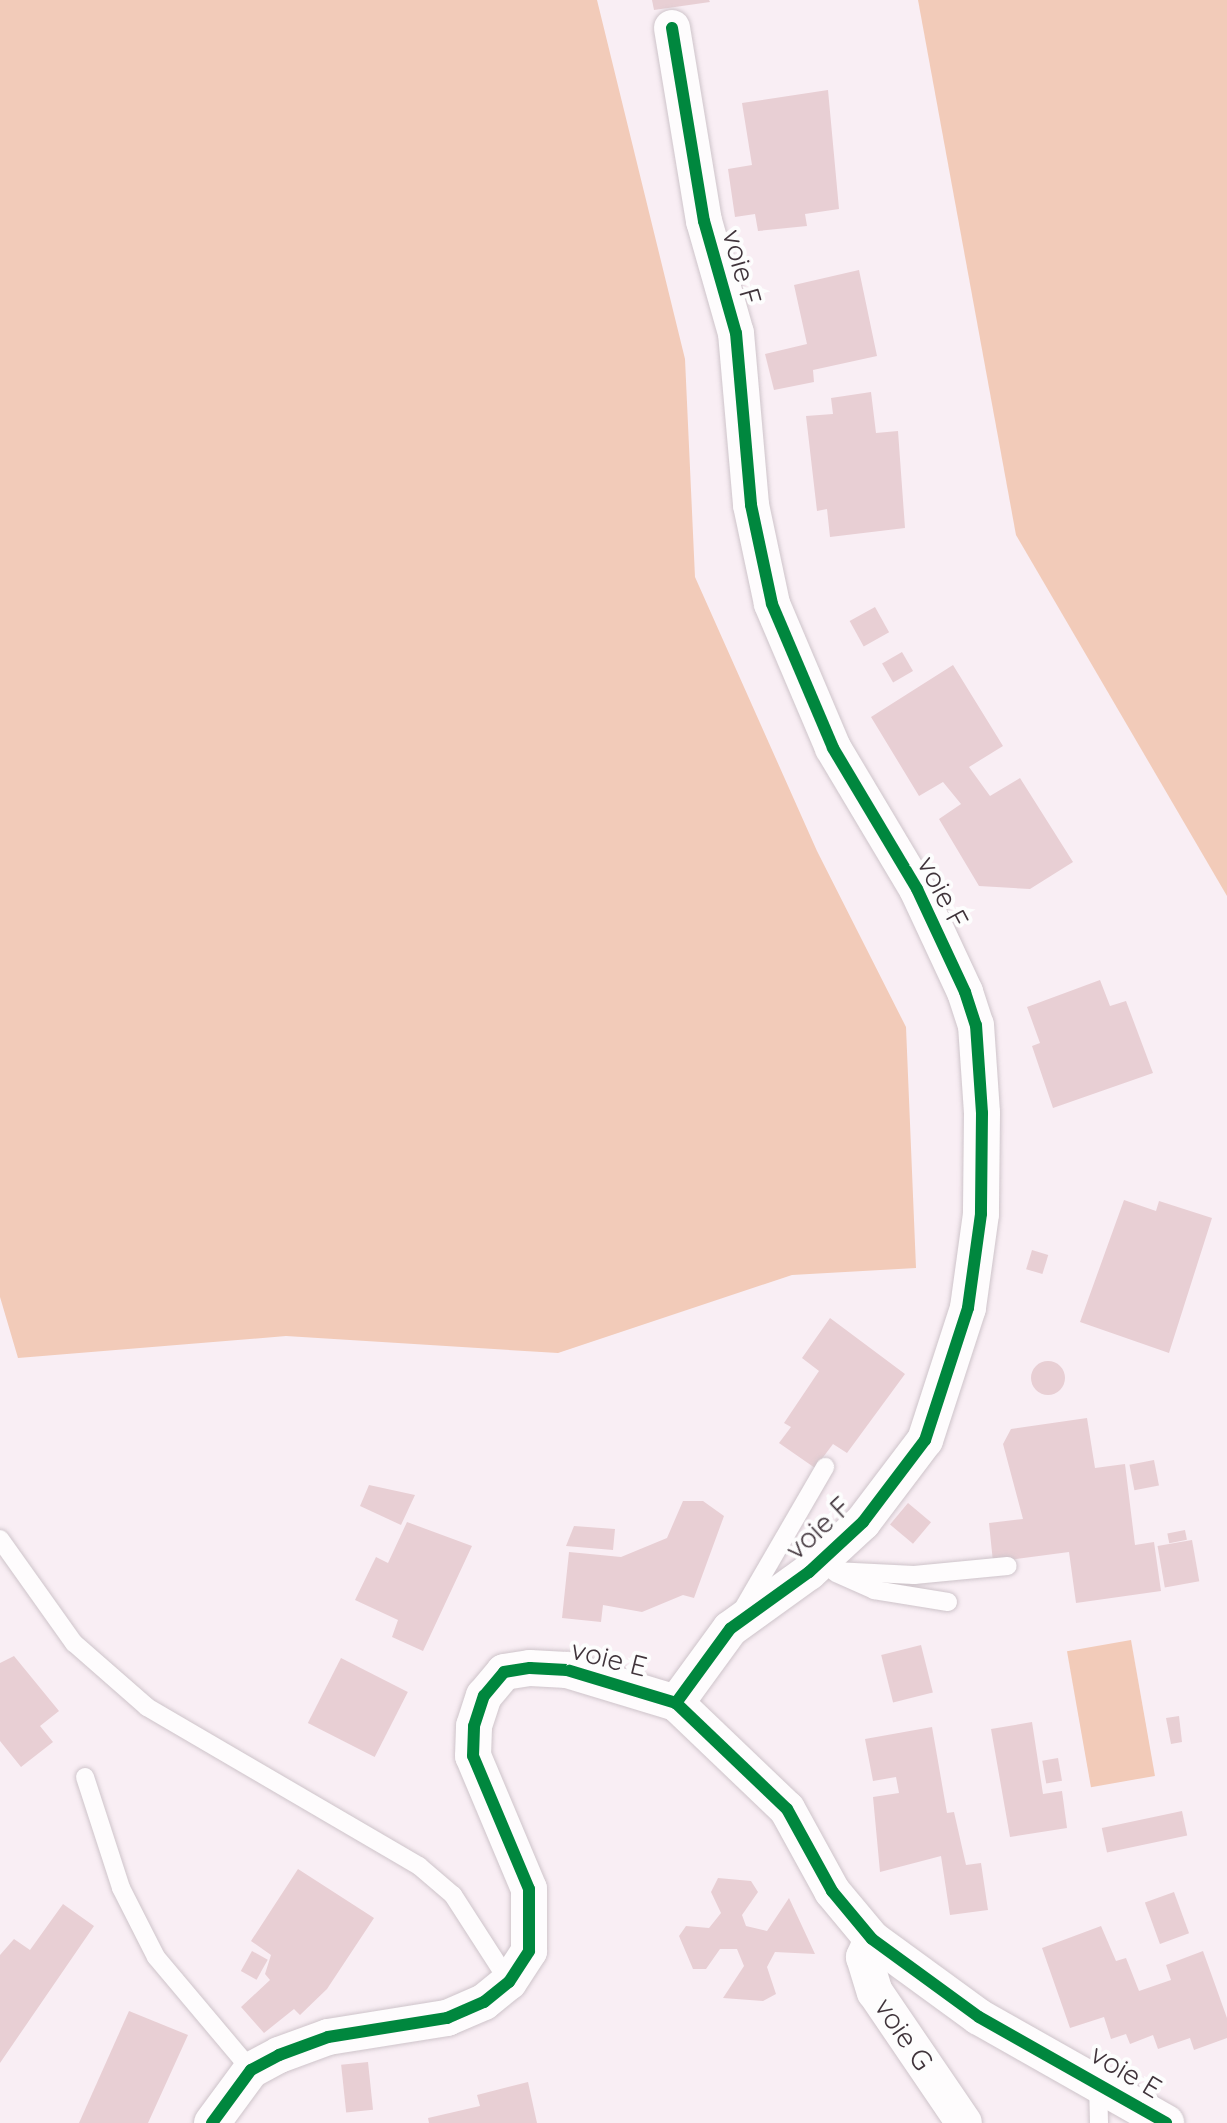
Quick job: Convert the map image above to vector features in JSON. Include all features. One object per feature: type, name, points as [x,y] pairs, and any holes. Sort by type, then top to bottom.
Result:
[{"type":"street","name":"voie F","points":[[672,28],[704,221],[736,333],[751,505],[772,604],[833,748],[941,936],[976,1025],[981,1214],[968,1308],[941,1399],[925,1440],[828,1565],[730,1629],[676,1703]]},
{"type":"street","name":"voie E","points":[[251,2070],[328,2037],[447,2018],[484,2002],[509,1982],[529,1951],[529,1889],[473,1756],[484,1696],[504,1672],[530,1668],[567,1670],[676,1703],[787,1809],[832,1891],[872,1939],[979,2017],[1166,2123]]},
{"type":"street","name":"voie G","points":[[872,1939],[864,1957],[875,1992],[964,2123]]},
{"type":"street","points":[[212,2123],[251,2070]]},
{"type":"lane","points":[[730,1629],[825,1467]]},
{"type":"lane","points":[[0,1539],[74,1643],[126,1689],[419,1866],[453,1895],[509,1982]]},
{"type":"lane","points":[[828,1565],[914,1575],[1008,1566]]},
{"type":"lane","points":[[828,1565],[874,1590],[948,1602]]},
{"type":"lane","points":[[85,1777],[121,1888],[156,1957],[251,2070]]},
{"type":"lane","points":[[1098,2082],[1099,2123]]},
{"type":"shaded area","points":[[0,0],[597,0],[685,359],[695,577],[817,851],[906,1027],[916,1268],[792,1275],[558,1353],[286,1336],[18,1358],[0,1297]]},
{"type":"shaded area","points":[[918,0],[1227,0],[1227,896],[1016,535]]},
{"type":"shaded area","points":[[1131,1640],[1155,1776],[1091,1787],[1067,1651]]},
{"type":"building","points":[[652,0],[709,0],[710,2],[654,10]]},
{"type":"building","points":[[828,90],[839,209],[805,214],[807,226],[758,231],[755,214],[735,217],[728,169],[752,165],[742,103]]},
{"type":"building","points":[[859,270],[877,356],[813,370],[814,382],[774,390],[765,354],[807,344],[794,285]]},
{"type":"building","points":[[871,392],[876,433],[898,431],[905,528],[830,537],[827,509],[817,511],[806,416],[833,414],[831,398]]},
{"type":"building","points":[[875,607],[889,632],[864,646],[850,621]]},
{"type":"building","points":[[902,652],[913,671],[893,683],[882,664]]},
{"type":"building","points":[[953,665],[1003,746],[969,767],[990,796],[1020,778],[1073,862],[1030,889],[979,886],[939,819],[961,804],[943,782],[919,796],[871,717]]},
{"type":"building","points":[[1100,980],[1110,1006],[1126,1001],[1153,1073],[1053,1108],[1032,1046],[1040,1043],[1027,1007]]},
{"type":"building","points":[[1124,1200],[1156,1211],[1159,1201],[1212,1218],[1169,1353],[1080,1322]]},
{"type":"building","points":[[1032,1250],[1048,1255],[1042,1274],[1026,1269]]},
{"type":"building","points":[[830,1318],[905,1374],[847,1453],[833,1444],[815,1468],[779,1443],[791,1427],[784,1423],[819,1371],[802,1358]]},
{"type":"building","points":[[1048,1361],[1060,1366],[1065,1378],[1060,1390],[1048,1395],[1036,1390],[1031,1378],[1036,1366]]},
{"type":"building","points":[[1087,1418],[1095,1468],[1125,1464],[1135,1545],[1154,1542],[1161,1591],[1076,1603],[1069,1552],[993,1562],[989,1523],[1023,1519],[1003,1444],[1011,1429]]},
{"type":"building","points":[[1154,1460],[1159,1486],[1134,1490],[1129,1465]]},
{"type":"building","points":[[369,1485],[415,1495],[401,1525],[360,1506]]},
{"type":"building","points":[[683,1501],[703,1501],[724,1516],[694,1598],[683,1595],[642,1612],[603,1605],[601,1622],[562,1618],[569,1552],[621,1557],[667,1538]]},
{"type":"building","points":[[908,1503],[931,1522],[913,1544],[890,1524]]},
{"type":"building","points":[[407,1522],[472,1546],[423,1651],[392,1637],[398,1620],[355,1600],[376,1557],[388,1563]]},
{"type":"building","points":[[574,1526],[615,1529],[613,1550],[566,1546]]},
{"type":"building","points":[[1185,1530],[1187,1540],[1169,1543],[1167,1533]]},
{"type":"building","points":[[1192,1540],[1199,1581],[1165,1587],[1158,1546]]},
{"type":"building","points":[[921,1645],[933,1693],[893,1702],[881,1655]]},
{"type":"building","points":[[14,1656],[59,1711],[40,1726],[53,1742],[21,1767],[0,1741],[0,1663]]},
{"type":"building","points":[[341,1658],[408,1692],[375,1757],[308,1723]]},
{"type":"building","points":[[1179,1716],[1182,1742],[1171,1744],[1166,1718]]},
{"type":"building","points":[[1032,1722],[1043,1794],[1062,1791],[1067,1828],[1010,1837],[991,1729]]},
{"type":"building","points":[[932,1727],[947,1813],[954,1812],[966,1865],[981,1863],[988,1910],[950,1915],[941,1856],[880,1872],[873,1797],[899,1793],[896,1777],[873,1781],[865,1739]]},
{"type":"building","points":[[1058,1758],[1062,1781],[1046,1783],[1042,1761]]},
{"type":"building","points":[[1182,1811],[1187,1835],[1107,1853],[1102,1828]]},
{"type":"building","points":[[298,1869],[374,1918],[327,1989],[300,2015],[294,2009],[264,2033],[241,2007],[270,1980],[265,1974],[271,1955],[251,1941]]},
{"type":"building","points":[[718,1878],[751,1881],[758,1892],[742,1915],[746,1926],[767,1931],[789,1898],[815,1954],[775,1952],[767,1967],[776,1994],[763,2001],[723,1998],[744,1966],[737,1949],[720,1949],[706,1969],[693,1969],[679,1936],[686,1926],[709,1928],[721,1913],[711,1892]]},
{"type":"building","points":[[1174,1892],[1189,1933],[1160,1944],[1145,1903]]},
{"type":"building","points":[[63,1904],[94,1926],[0,2063],[0,1955],[14,1939],[30,1950]]},
{"type":"building","points":[[1101,1926],[1116,1961],[1126,1958],[1139,1991],[1171,1980],[1166,1965],[1203,1951],[1227,2018],[1227,2038],[1194,2050],[1190,2038],[1158,2049],[1153,2035],[1130,2044],[1126,2034],[1111,2039],[1104,2017],[1070,2028],[1042,1948]]},
{"type":"building","points":[[252,1951],[268,1960],[257,1980],[241,1971]]},
{"type":"building","points":[[129,2011],[188,2035],[148,2123],[79,2123]]},
{"type":"building","points":[[368,2062],[373,2110],[346,2113],[341,2065]]},
{"type":"building","points":[[528,2082],[537,2123],[429,2123],[428,2118],[480,2106],[477,2095]]},
{"type":"cycle path","points":[[672,28],[704,221],[736,333],[751,505],[772,604],[833,748],[917,889],[965,992],[976,1025],[982,1113],[981,1214],[968,1308],[925,1440],[863,1522],[809,1572],[730,1629],[676,1703]]},
{"type":"cycle path","points":[[212,2123],[251,2070],[279,2055],[328,2037],[447,2018],[484,2002],[509,1982],[529,1951],[529,1889],[473,1756],[474,1726],[484,1696],[504,1672],[530,1668],[567,1670],[676,1703],[787,1809],[832,1891],[872,1939],[979,2017],[1166,2123]]}]
